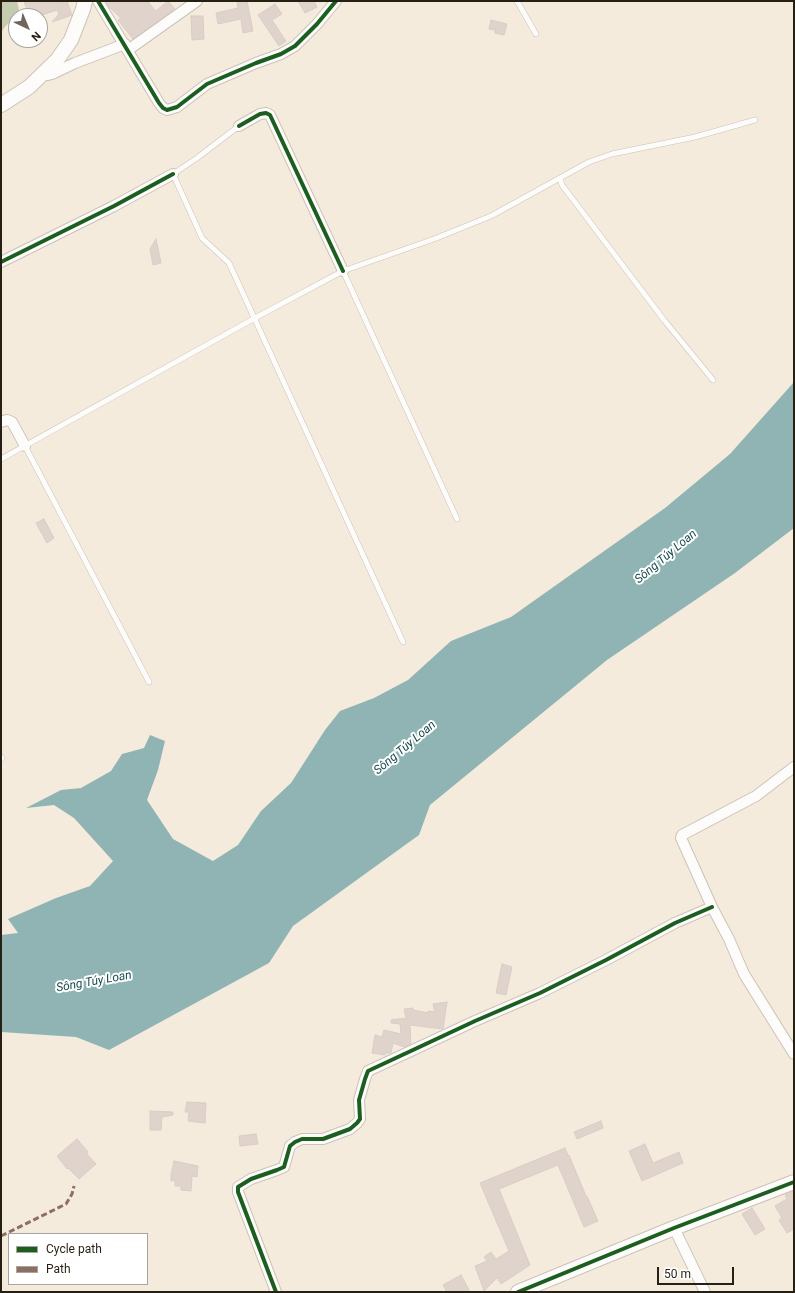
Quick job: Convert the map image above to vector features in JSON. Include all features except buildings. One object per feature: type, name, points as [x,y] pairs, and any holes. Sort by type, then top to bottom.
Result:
[{"type":"street","points":[[1,104],[29,87],[57,60],[71,40],[85,1]]},
{"type":"street","points":[[98,1],[163,108],[167,110],[172,109],[186,101],[207,84],[281,54],[295,46],[317,24],[336,1]]},
{"type":"street","points":[[44,74],[52,74],[75,63],[126,47],[197,1]]},
{"type":"street","points":[[239,126],[260,114],[266,113],[270,115],[343,271]]},
{"type":"street","points":[[1,262],[114,206],[173,174]]},
{"type":"street","points":[[1,422],[7,420],[12,422],[25,446]]},
{"type":"street","points":[[794,767],[756,796],[682,835],[682,840],[744,974],[794,1054]]},
{"type":"street","points":[[276,1292],[238,1192],[238,1188],[252,1179],[284,1167],[290,1146],[294,1142],[302,1139],[323,1139],[350,1129],[357,1124],[360,1119],[359,1100],[368,1071],[475,1021],[540,993],[675,923],[712,907]]},
{"type":"street","points":[[518,1292],[674,1228],[794,1182]]},
{"type":"street","points":[[674,1228],[705,1292]]},
{"type":"lane","points":[[517,1],[536,34]]},
{"type":"lane","points":[[1,459],[254,318],[343,271],[434,239],[491,216],[590,162],[612,154],[695,137],[755,120]]},
{"type":"lane","points":[[239,126],[198,158],[173,174],[202,238],[229,263],[403,642]]},
{"type":"lane","points":[[560,178],[562,185],[664,320],[714,380]]},
{"type":"lane","points":[[343,271],[457,519]]},
{"type":"lane","points":[[25,446],[149,682]]},
{"type":"green space","points":[[1,1],[17,1],[19,8],[8,8],[8,23],[1,32]]},
{"type":"water","name":"Sông Túy Loan","points":[[794,382],[794,528],[735,573],[607,660],[430,805],[419,835],[293,926],[269,963],[109,1050],[76,1037],[1,1032],[1,935],[18,933],[8,919],[56,898],[90,886],[113,861],[74,818],[54,805],[26,808],[61,790],[81,788],[111,771],[122,754],[144,748],[150,735],[165,741],[158,770],[147,800],[173,839],[213,861],[238,845],[261,811],[291,783],[325,730],[340,711],[374,698],[408,680],[451,641],[511,617],[665,508],[730,454]]},
{"type":"marked path","points":[[1,1236],[66,1204],[72,1194],[74,1186]]},
{"type":"cycle path","points":[[98,1],[159,103],[167,110],[177,107],[207,84],[281,54],[295,46],[317,24],[336,1]]},
{"type":"cycle path","points":[[239,126],[260,114],[266,113],[270,115],[343,271]]},
{"type":"cycle path","points":[[1,262],[114,206],[173,174]]},
{"type":"cycle path","points":[[276,1292],[238,1192],[238,1187],[251,1179],[284,1167],[290,1146],[295,1142],[302,1139],[323,1139],[350,1129],[357,1123],[360,1119],[359,1100],[368,1071],[475,1021],[540,993],[675,923],[712,907]]},
{"type":"cycle path","points":[[518,1292],[674,1228],[794,1182]]}]
